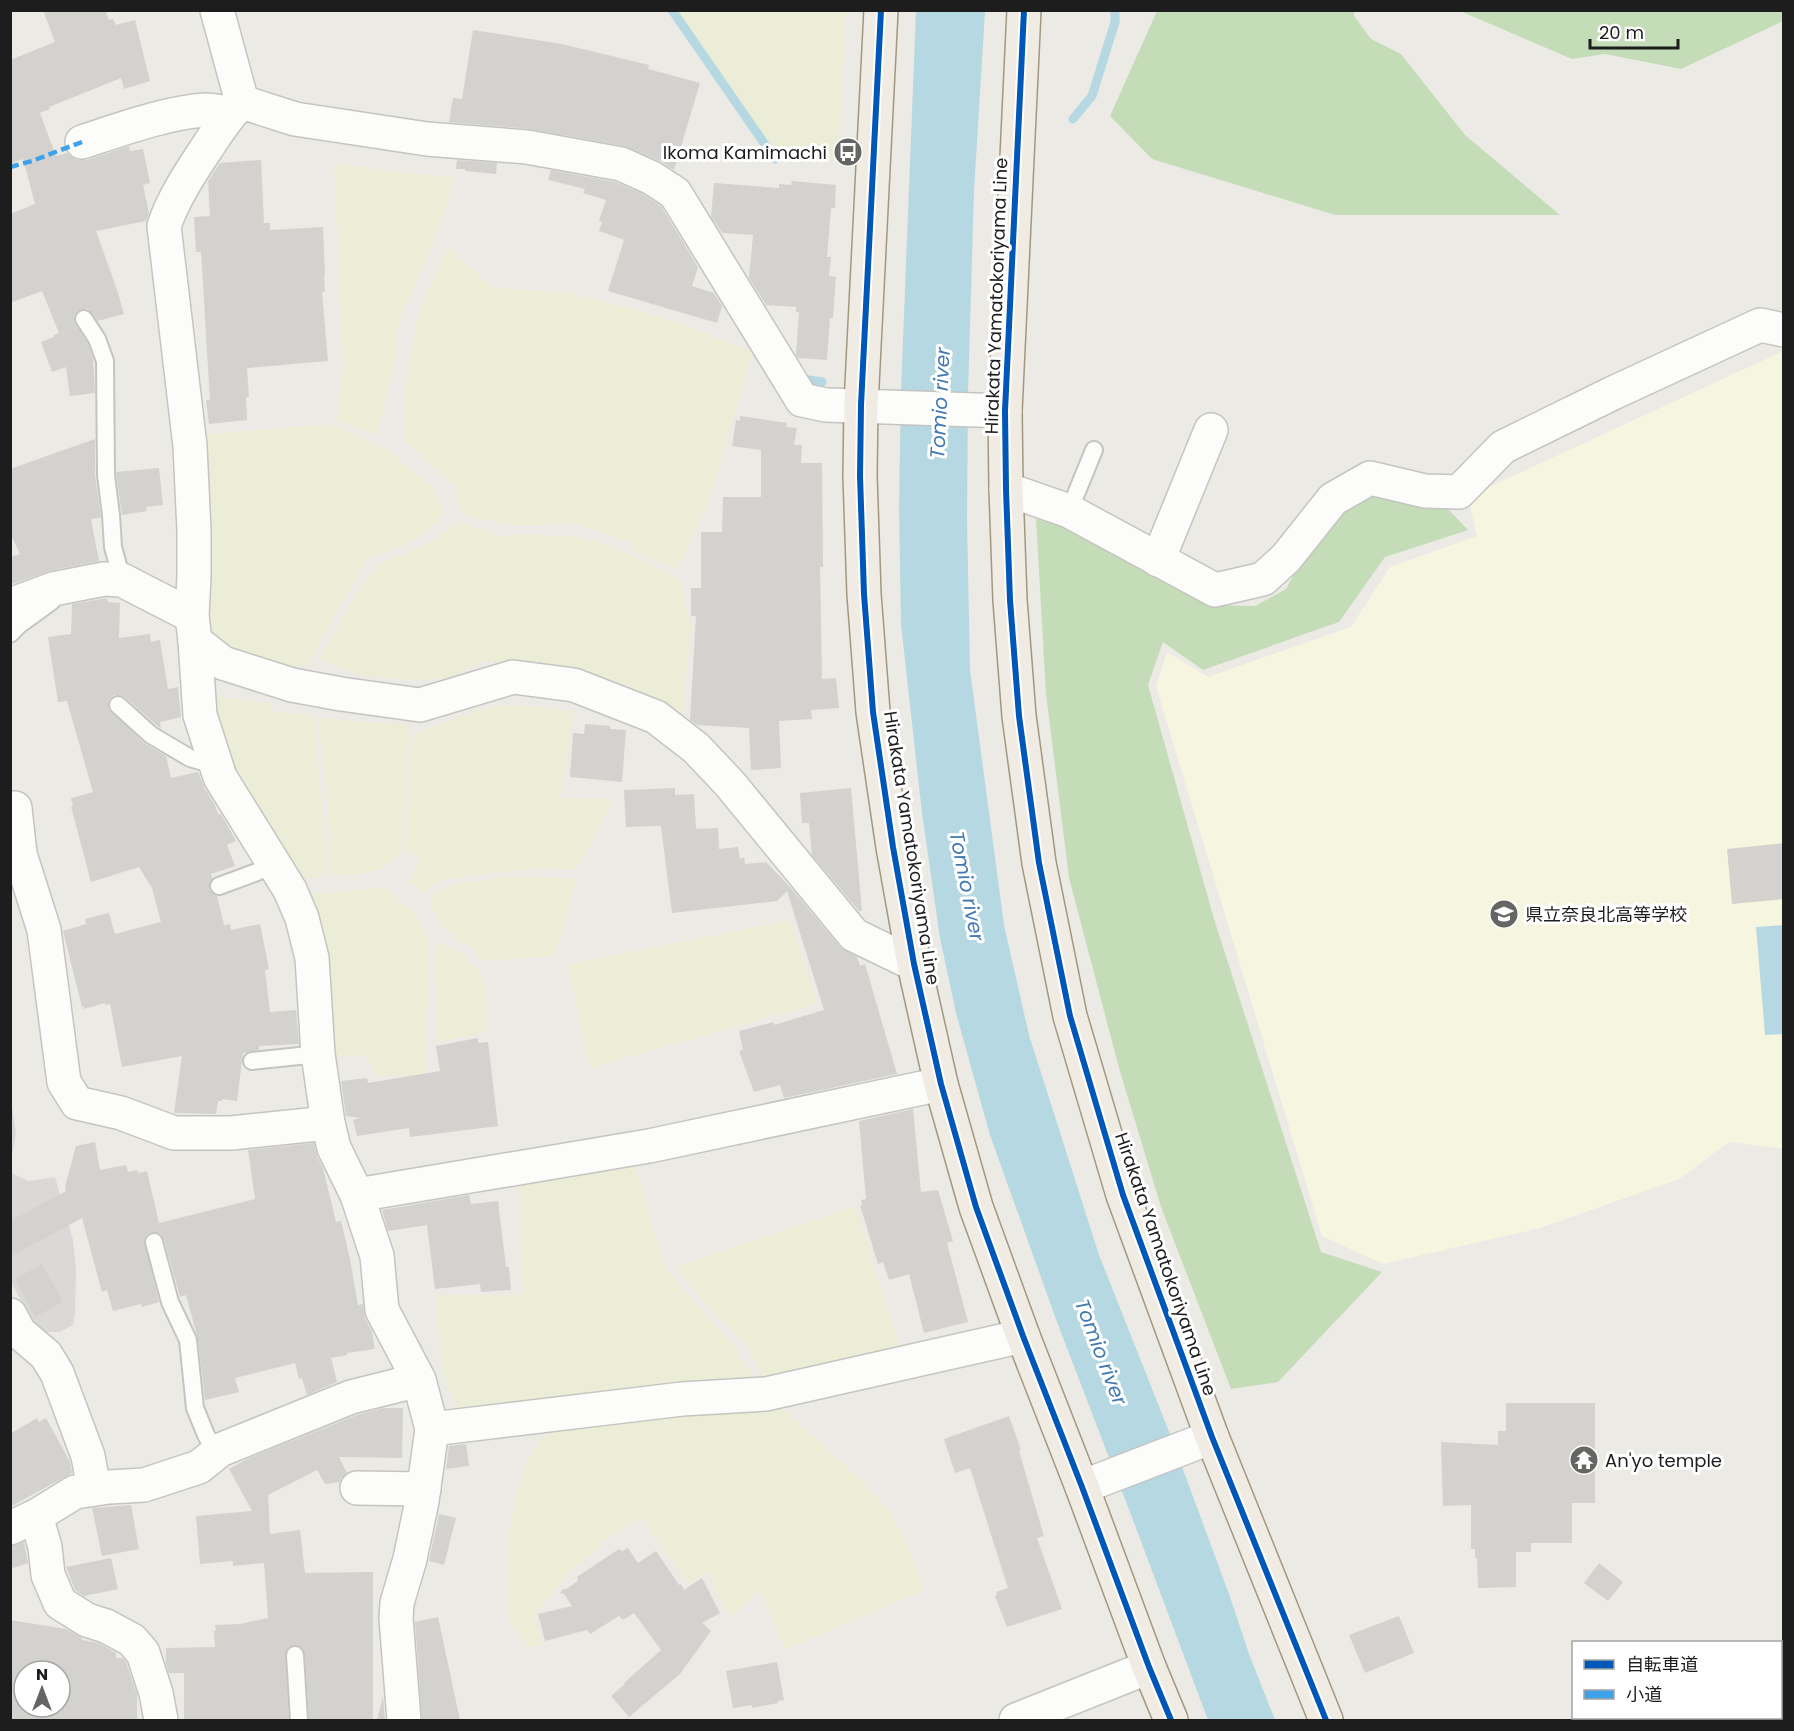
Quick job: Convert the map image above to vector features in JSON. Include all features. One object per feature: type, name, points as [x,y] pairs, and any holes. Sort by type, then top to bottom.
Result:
[{"type":"main road","name":"Hirakata Yamatokoriyama Line","points":[[881,10],[861,405],[860,476],[864,594],[873,712],[893,847],[914,964],[941,1084],[976,1207],[1023,1336],[1171,1720]]},
{"type":"main road","name":"Hirakata Yamatokoriyama Line","points":[[1024,10],[1005,411],[1006,489],[1010,600],[1019,716],[1038,863],[1070,1016],[1123,1195],[1212,1437],[1326,1720]]},
{"type":"street","points":[[217,10],[236,107],[170,206],[164,226],[190,446],[194,531],[194,629],[200,715],[220,777],[290,890],[302,918],[312,958],[318,1054],[334,1148],[357,1195],[377,1256],[382,1310],[419,1380],[432,1429],[424,1489],[396,1617],[404,1720]]},
{"type":"street","points":[[82,142],[128,127],[189,112],[236,107],[367,131],[427,139],[526,147],[621,164],[652,178],[675,193],[802,400],[826,405],[1005,411]]},
{"type":"street","points":[[1006,489],[1069,512],[1215,590],[1263,579],[1286,558],[1333,499],[1370,478],[1425,491],[1459,492],[1503,447],[1760,325],[1784,330]]},
{"type":"street","points":[[1158,560],[1211,430]]},
{"type":"street","points":[[10,605],[53,589],[104,579],[122,580],[194,629],[223,663],[292,685],[420,705],[513,676],[574,685],[656,717],[696,748],[730,784],[854,935],[914,964]]},
{"type":"street","points":[[15,808],[20,854],[44,930],[64,1082],[77,1103],[121,1113],[174,1134],[231,1134],[328,1123]]},
{"type":"street","points":[[357,1195],[649,1146],[941,1084]]},
{"type":"street","points":[[10,1315],[19,1332],[46,1355],[57,1373],[88,1456],[94,1489]]},
{"type":"street","points":[[432,1429],[682,1399],[766,1394],[1023,1336]]},
{"type":"street","points":[[161,1720],[156,1693],[143,1653],[132,1640],[106,1626],[87,1620],[60,1603],[48,1575],[45,1546],[23,1522],[75,1492],[144,1485],[199,1467],[220,1450],[351,1397],[419,1380]]},
{"type":"street","points":[[1083,1487],[1212,1437]]},
{"type":"street","points":[[357,1488],[424,1489]]},
{"type":"street","points":[[1016,1720],[1149,1667]]},
{"type":"lane","points":[[84,319],[97,339],[105,361],[106,475],[112,547],[122,580]]},
{"type":"lane","points":[[1069,512],[1094,450]]},
{"type":"lane","points":[[10,634],[69,586]]},
{"type":"lane","points":[[118,705],[151,735],[190,758],[217,766]]},
{"type":"lane","points":[[219,886],[274,863]]},
{"type":"lane","points":[[252,1060],[318,1054]]},
{"type":"lane","points":[[154,1242],[170,1302],[188,1340],[195,1408],[216,1453]]},
{"type":"lane","points":[[295,1655],[299,1720]]},
{"type":"shaded area","points":[[676,11],[845,11],[839,159],[802,163],[779,160]]},
{"type":"shaded area","points":[[336,163],[455,178],[432,247],[399,321],[396,357],[377,435],[336,421],[343,365],[334,170]]},
{"type":"shaded area","points":[[448,247],[493,288],[571,293],[663,317],[753,352],[708,503],[678,569],[632,551],[630,542],[571,523],[521,526],[470,517],[459,510],[456,484],[448,481],[404,440],[406,381],[419,309]]},
{"type":"shaded area","name":"県立奈良北高等学校","points":[[1783,351],[1783,1149],[1729,1142],[1679,1179],[1540,1228],[1383,1264],[1322,1236],[1156,686],[1167,652],[1208,677],[1351,627],[1390,567],[1477,536],[1468,497]]},
{"type":"shaded area","points":[[330,424],[384,448],[432,485],[445,512],[422,536],[380,555],[368,557],[308,665],[284,668],[244,661],[214,641],[206,620],[198,435]]},
{"type":"shaded area","points":[[457,522],[493,532],[500,537],[513,534],[568,536],[609,545],[680,579],[691,627],[682,719],[487,660],[444,679],[410,680],[360,675],[319,659],[362,584],[382,563],[433,541]]},
{"type":"shaded area","points":[[214,696],[270,703],[272,711],[314,716],[328,875],[299,880],[231,768],[214,722]]},
{"type":"shaded area","points":[[504,705],[575,711],[560,799],[613,798],[596,835],[579,864],[570,870],[538,868],[477,875],[440,881],[424,892],[408,882],[417,868],[419,858],[406,852],[411,745],[414,734],[478,710]]},
{"type":"shaded area","points":[[318,717],[410,724],[403,845],[399,856],[382,869],[354,875],[331,875],[326,788]]},
{"type":"shaded area","points":[[506,877],[577,879],[555,956],[481,961],[475,950],[460,942],[442,926],[430,906],[433,894],[455,884]]},
{"type":"shaded area","points":[[384,887],[413,912],[428,936],[426,1075],[377,1076],[366,1055],[328,1057],[308,895]]},
{"type":"shaded area","points":[[791,920],[817,1004],[589,1068],[568,964]]},
{"type":"shaded area","points":[[440,942],[460,953],[483,975],[488,1010],[487,1032],[438,1042],[435,956],[436,943]]},
{"type":"shaded area","points":[[11,1100],[16,1133],[10,1161]]},
{"type":"shaded area","points":[[634,1162],[663,1261],[670,1274],[733,1345],[758,1383],[494,1411],[482,1406],[457,1410],[444,1375],[437,1321],[438,1295],[523,1295],[518,1180]]},
{"type":"shaded area","points":[[10,1172],[28,1181],[55,1177],[73,1240],[76,1270],[73,1325],[60,1332],[41,1332],[35,1326],[11,1282]]},
{"type":"shaded area","points":[[855,1206],[901,1351],[766,1382],[743,1340],[710,1309],[678,1272],[677,1266]]},
{"type":"shaded area","points":[[780,1406],[860,1479],[890,1512],[906,1541],[924,1590],[785,1650],[760,1590],[730,1618],[707,1572],[688,1584],[641,1518],[612,1535],[566,1576],[535,1614],[542,1646],[528,1647],[509,1622],[507,1542],[516,1496],[526,1463],[542,1439],[566,1424]]},
{"type":"shaded area","points":[[1782,1649],[1783,1720],[1717,1720],[1782,1719]]},
{"type":"green space","points":[[1783,10],[1783,21],[1681,69],[1605,54],[1572,59],[1460,11]]},
{"type":"green space","points":[[1157,11],[1354,11],[1354,16],[1371,39],[1401,54],[1465,135],[1560,215],[1335,215],[1152,159],[1110,116]]},
{"type":"green space","points":[[1360,493],[1407,493],[1448,509],[1468,530],[1385,557],[1339,622],[1203,670],[1163,642],[1148,685],[1214,919],[1321,1252],[1382,1272],[1278,1382],[1231,1389],[1161,1207],[1119,1068],[1069,878],[1046,694],[1036,519],[1088,534],[1208,605],[1255,606],[1286,589],[1319,528]]},
{"type":"water","name":"Tomio river","points":[[916,11],[985,11],[974,191],[968,392],[967,520],[970,670],[1004,925],[1029,1035],[1099,1255],[1168,1429],[1275,1720],[1208,1720],[1057,1322],[990,1135],[956,1013],[940,938],[922,813],[901,624],[899,507],[901,391]]},
{"type":"water","points":[[1783,925],[1783,1034],[1765,1035],[1756,927]]},
{"type":"building","points":[[43,10],[105,10],[109,20],[113,19],[116,25],[135,20],[150,81],[124,89],[121,78],[49,107],[50,109],[40,113],[56,156],[67,153],[78,160],[87,160],[129,146],[130,151],[143,149],[150,183],[143,185],[149,213],[146,221],[96,231],[124,314],[98,321],[88,309],[79,310],[75,314],[75,324],[88,344],[93,358],[95,393],[70,396],[66,367],[52,372],[41,342],[59,333],[42,291],[10,303],[10,214],[35,204],[23,159],[10,164],[10,60],[55,42]]},
{"type":"building","points":[[473,30],[562,44],[649,65],[648,69],[700,83],[674,170],[660,161],[624,146],[530,129],[449,122],[453,98],[462,99]]},
{"type":"building","points":[[261,160],[264,223],[270,223],[270,230],[323,227],[325,292],[322,292],[328,361],[247,368],[249,397],[246,397],[247,420],[209,424],[206,400],[210,400],[201,252],[196,252],[194,217],[210,216],[208,181],[220,163]]},
{"type":"building","points":[[457,160],[497,163],[496,174],[456,169]]},
{"type":"building","points":[[551,170],[615,182],[643,194],[661,206],[698,267],[692,286],[714,293],[722,306],[717,323],[608,291],[624,240],[599,231],[602,222],[599,220],[606,200],[583,193],[585,189],[548,180]]},
{"type":"building","points":[[792,181],[836,185],[835,208],[831,208],[827,257],[831,257],[829,276],[836,277],[827,360],[798,358],[796,355],[799,312],[796,312],[796,307],[766,305],[749,278],[753,235],[722,233],[711,217],[714,183],[779,188],[779,184],[791,185]]},
{"type":"building","points":[[740,416],[787,423],[786,427],[797,428],[794,445],[802,445],[801,463],[822,463],[823,567],[820,567],[822,679],[836,678],[839,708],[811,710],[812,719],[779,721],[781,768],[751,770],[749,728],[697,725],[690,720],[696,616],[691,616],[691,588],[701,588],[701,532],[722,532],[723,497],[761,497],[761,450],[732,446],[736,420],[740,421]]},
{"type":"building","points":[[95,439],[95,475],[101,518],[91,519],[99,561],[49,571],[10,585],[10,557],[20,554],[10,533],[10,469]]},
{"type":"building","points":[[159,468],[163,505],[146,507],[147,511],[122,515],[116,472]]},
{"type":"building","points":[[107,598],[108,602],[120,603],[119,638],[150,634],[151,642],[160,640],[168,689],[178,687],[181,717],[160,722],[161,729],[120,695],[110,698],[108,709],[144,743],[166,756],[171,778],[197,772],[199,774],[218,814],[221,814],[236,841],[227,845],[235,866],[211,874],[209,890],[217,896],[224,925],[230,924],[231,930],[260,924],[269,969],[265,970],[270,1012],[296,1010],[299,1044],[259,1046],[259,1050],[243,1053],[237,1101],[222,1099],[218,1101],[216,1114],[174,1113],[182,1056],[122,1067],[110,1004],[105,1005],[105,1003],[84,1009],[82,1007],[63,931],[86,924],[85,919],[109,913],[115,934],[161,922],[152,888],[139,867],[91,882],[71,807],[73,806],[71,798],[93,792],[67,701],[58,702],[48,637],[71,634],[72,604]]},
{"type":"building","points":[[585,724],[626,730],[622,782],[570,777],[573,733],[584,734]]},
{"type":"building","points":[[675,788],[675,795],[694,794],[696,829],[718,828],[719,849],[738,847],[740,859],[744,857],[745,864],[766,862],[840,947],[857,957],[860,966],[865,964],[897,1074],[784,1098],[780,1085],[754,1092],[739,1051],[743,1050],[739,1031],[774,1022],[774,1025],[824,1010],[787,891],[777,901],[672,913],[661,826],[626,827],[624,790]]},
{"type":"building","points":[[851,788],[862,911],[859,911],[812,855],[809,823],[802,823],[800,793]]},
{"type":"building","points":[[1784,843],[1784,899],[1732,904],[1727,849]]},
{"type":"building","points":[[478,1038],[478,1043],[488,1042],[498,1126],[410,1137],[409,1128],[357,1136],[353,1120],[361,1118],[346,1116],[341,1081],[367,1078],[368,1083],[440,1071],[436,1046]]},
{"type":"building","points":[[913,1109],[921,1192],[938,1190],[953,1241],[947,1243],[968,1322],[924,1333],[909,1274],[889,1280],[883,1262],[878,1264],[860,1205],[862,1205],[861,1200],[866,1199],[859,1121]]},
{"type":"building","points":[[95,1142],[100,1170],[126,1165],[128,1172],[147,1171],[159,1223],[255,1199],[248,1150],[314,1143],[323,1168],[336,1222],[341,1221],[358,1305],[363,1304],[375,1349],[331,1358],[337,1382],[307,1395],[302,1378],[299,1379],[295,1363],[235,1378],[239,1392],[205,1400],[198,1339],[186,1295],[180,1297],[161,1234],[151,1232],[144,1240],[159,1302],[142,1307],[141,1304],[113,1311],[107,1290],[102,1292],[82,1218],[10,1257],[10,1221],[66,1191],[65,1187],[76,1146]]},
{"type":"building","points":[[469,1195],[471,1204],[498,1201],[511,1290],[481,1292],[480,1284],[435,1289],[427,1225],[388,1231],[382,1210]]},
{"type":"building","points":[[42,1264],[63,1302],[35,1317],[15,1279]]},
{"type":"building","points":[[1506,1403],[1595,1403],[1595,1503],[1572,1503],[1572,1543],[1531,1543],[1531,1552],[1516,1552],[1516,1587],[1478,1588],[1477,1558],[1475,1558],[1475,1549],[1471,1549],[1471,1505],[1443,1506],[1441,1442],[1498,1445],[1498,1431],[1506,1431]]},
{"type":"building","points":[[383,1408],[403,1408],[402,1458],[339,1457],[347,1473],[340,1482],[325,1484],[317,1470],[268,1495],[270,1534],[300,1530],[305,1573],[373,1572],[373,1720],[309,1720],[305,1654],[303,1649],[295,1645],[289,1647],[285,1655],[289,1720],[184,1720],[184,1673],[169,1673],[166,1664],[166,1648],[215,1647],[215,1625],[240,1624],[268,1618],[264,1563],[233,1566],[233,1561],[200,1564],[196,1516],[252,1511],[229,1469],[249,1458],[357,1415]]},
{"type":"building","points":[[1009,1416],[1021,1450],[1019,1451],[1044,1536],[1037,1538],[1062,1609],[1007,1627],[995,1596],[996,1592],[1008,1588],[970,1468],[955,1473],[944,1439]]},
{"type":"building","points":[[37,1418],[39,1422],[46,1418],[70,1462],[72,1473],[10,1507],[10,1434]]},
{"type":"building","points":[[466,1444],[469,1466],[446,1469],[449,1446]]},
{"type":"building","points":[[131,1505],[139,1549],[102,1556],[92,1508]]},
{"type":"building","points":[[439,1514],[456,1518],[444,1565],[429,1561]]},
{"type":"building","points":[[24,1542],[28,1563],[10,1569],[10,1546]]},
{"type":"building","points":[[628,1548],[638,1563],[656,1551],[684,1590],[702,1578],[720,1613],[702,1623],[711,1631],[680,1674],[629,1717],[611,1696],[661,1650],[634,1613],[623,1620],[619,1616],[590,1634],[587,1630],[545,1641],[538,1614],[572,1606],[564,1594],[560,1593],[561,1590],[578,1581],[577,1577],[619,1549],[622,1551]]},
{"type":"building","points":[[111,1558],[118,1589],[84,1596],[75,1590],[66,1567]]},
{"type":"building","points":[[1599,1563],[1623,1582],[1608,1601],[1584,1583]]},
{"type":"building","points":[[1399,1616],[1414,1653],[1365,1673],[1349,1635]]},
{"type":"building","points":[[438,1617],[460,1720],[422,1720],[415,1622]]},
{"type":"building","points":[[10,1620],[66,1629],[82,1640],[99,1643],[116,1653],[116,1658],[123,1658],[137,1694],[137,1720],[10,1720]]},
{"type":"building","points":[[777,1662],[784,1700],[752,1708],[752,1705],[733,1708],[726,1671]]},
{"type":"building","points":[[383,1696],[385,1720],[377,1720]]},
{"type":"waterway","points":[[672,10],[775,159]]},
{"type":"waterway","points":[[1073,119],[1092,96],[1115,22],[1115,10]]},
{"type":"waterway","points":[[801,376],[802,379],[822,382]]},
{"type":"marked path","points":[[10,167],[82,142]]},
{"type":"cycle path","points":[[881,10],[861,405],[860,476],[864,594],[873,712],[893,847],[914,964],[941,1084],[976,1207],[1023,1336],[1171,1720]]},
{"type":"cycle path","points":[[1024,10],[1005,411],[1006,489],[1010,600],[1019,716],[1039,863],[1070,1016],[1123,1195],[1212,1437],[1326,1720]]},
{"type":"place","name":"Ikoma Kamimachi","points":[[848,152]]},
{"type":"place","name":"県立奈良北高等学校","points":[[1504,914]]},
{"type":"place","name":"An'yo temple","points":[[1584,1460]]}]
